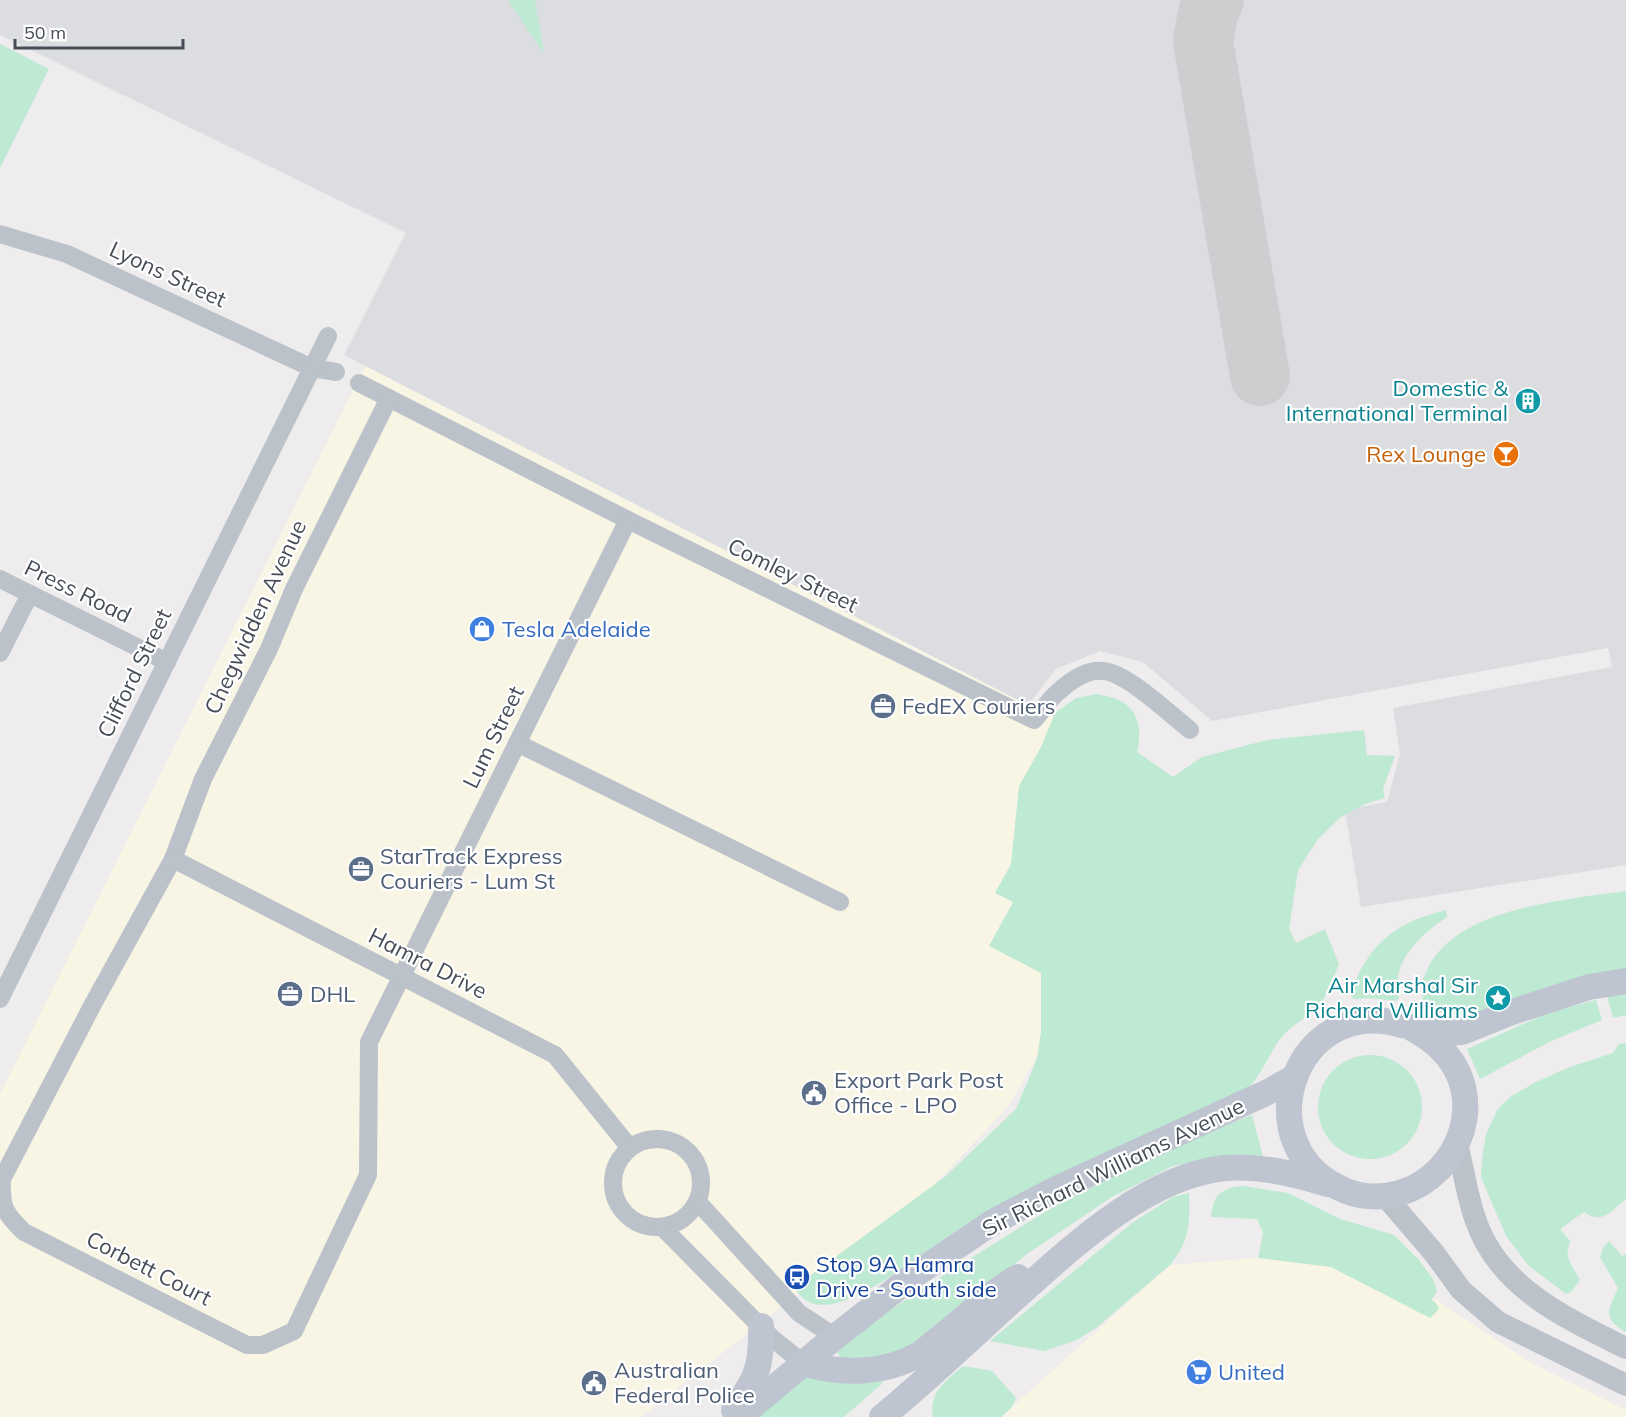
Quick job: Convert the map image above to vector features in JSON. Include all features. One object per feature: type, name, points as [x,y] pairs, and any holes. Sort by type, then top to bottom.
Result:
[{"type":"main road","points":[[1406,1026],[1426,1036],[1442,1049],[1461,1083],[1465,1117],[1457,1145],[1440,1171],[1415,1188],[1386,1197],[1367,1197],[1331,1185],[1312,1169],[1298,1149],[1289,1126],[1288,1102],[1293,1078],[1302,1060],[1331,1032],[1349,1024],[1369,1020],[1390,1021],[1449,1033],[1462,1032],[1512,1012],[1589,987],[1626,981]]},
{"type":"main road","name":"Sir Richard Williams Avenue","points":[[740,1417],[803,1363],[913,1276],[993,1222],[1293,1078]]},
{"type":"main road","name":"Sir Richard Williams Avenue","points":[[882,1417],[1073,1246],[1145,1195],[1175,1180],[1224,1168],[1247,1168],[1302,1176],[1331,1185]]},
{"type":"main road","points":[[803,1363],[836,1371],[859,1372],[891,1365],[920,1354],[1002,1287],[1073,1246]]},
{"type":"main road","points":[[728,1417],[751,1387],[758,1369],[762,1351],[761,1326]]},
{"type":"street","name":"Lyons Street","points":[[0,234],[67,254],[312,368],[336,372]]},
{"type":"street","name":"Clifford Street","points":[[0,999],[328,336]]},
{"type":"street","name":"Comley Street","points":[[359,383],[628,520],[1034,720],[1057,692],[1078,678],[1091,672],[1104,670],[1125,679],[1190,730]]},
{"type":"street","name":"Chegwidden Avenue","points":[[173,859],[203,779],[269,649],[294,589],[389,398]]},
{"type":"street","name":"Lum Street","points":[[401,976],[628,520]]},
{"type":"street","name":"Press Road","points":[[0,579],[167,662]]},
{"type":"street","points":[[0,653],[30,594]]},
{"type":"street","points":[[517,744],[840,902]]},
{"type":"street","name":"Hamra Drive","points":[[173,859],[555,1055],[630,1148]]},
{"type":"street","name":"Corbett Court","points":[[173,859],[93,1004],[2,1179],[2,1201],[7,1216],[24,1232],[247,1345],[262,1345],[294,1331],[368,1175],[369,1042],[401,976]]},
{"type":"street","points":[[656,1138],[683,1147],[693,1156],[699,1167],[701,1179],[698,1202],[689,1214],[677,1223],[662,1227],[648,1226],[635,1221],[624,1212],[616,1200],[613,1186],[614,1172],[620,1159],[630,1148],[642,1141],[656,1138]]},
{"type":"street","points":[[1457,1145],[1476,1223],[1486,1245],[1503,1269],[1529,1293],[1570,1319],[1626,1348]]},
{"type":"street","points":[[1386,1197],[1434,1253],[1461,1290],[1498,1322],[1626,1385]]},
{"type":"street","points":[[698,1202],[799,1313],[835,1337]]},
{"type":"street","points":[[662,1227],[773,1339],[803,1363]]},
{"type":"shaded area","points":[[0,0],[1626,0],[1626,865],[1361,907],[1345,810],[1387,802],[1400,754],[1393,708],[1612,667],[1608,648],[1212,721],[1143,662],[1100,651],[1056,669],[1028,705],[344,355],[406,233],[0,35]]},
{"type":"shaded area","points":[[365,366],[1077,730],[1044,1044],[1008,1107],[928,1191],[641,1417],[0,1417],[0,1094]]},
{"type":"shaded area","points":[[1325,1252],[1426,1293],[1533,1364],[1626,1410],[1626,1417],[1001,1417],[1170,1265]]},
{"type":"green space","points":[[508,0],[535,0],[544,54]]},
{"type":"green space","points":[[0,44],[49,69],[0,168]]},
{"type":"green space","points":[[1097,694],[1115,698],[1128,706],[1138,724],[1137,752],[1173,777],[1202,757],[1267,740],[1364,730],[1367,755],[1395,756],[1383,789],[1385,798],[1365,804],[1341,817],[1318,839],[1298,870],[1289,929],[1296,943],[1325,929],[1339,964],[1329,988],[1315,1009],[1280,1039],[1247,1089],[907,1266],[858,1295],[831,1304],[818,1305],[807,1301],[793,1288],[946,1176],[1016,1109],[1037,1059],[1041,1032],[1041,973],[989,946],[1013,902],[995,893],[1011,864],[1019,786],[1041,747],[1055,713],[1076,698]]},
{"type":"green space","points":[[1626,891],[1626,970],[1481,1013],[1455,1017],[1434,1010],[1423,1001],[1422,981],[1427,970],[1441,949],[1462,932],[1515,910],[1544,903]]},
{"type":"green space","points":[[1446,910],[1447,917],[1418,941],[1403,961],[1397,985],[1399,998],[1396,1001],[1354,999],[1350,995],[1365,962],[1385,938],[1412,922]]},
{"type":"green space","points":[[1626,994],[1626,1015],[1613,1018],[1607,996]]},
{"type":"green space","points":[[1596,1000],[1602,1020],[1551,1041],[1480,1079],[1467,1049],[1548,1013]]},
{"type":"green space","points":[[1626,1043],[1626,1199],[1602,1217],[1591,1216],[1584,1212],[1560,1229],[1571,1242],[1568,1256],[1580,1280],[1571,1292],[1566,1294],[1529,1266],[1506,1236],[1481,1177],[1486,1135],[1497,1110],[1510,1097],[1570,1067],[1613,1053],[1619,1044]]},
{"type":"green space","points":[[1370,1055],[1390,1059],[1407,1070],[1418,1087],[1422,1107],[1418,1127],[1407,1144],[1390,1155],[1370,1159],[1350,1155],[1333,1144],[1322,1127],[1318,1107],[1322,1087],[1333,1070],[1350,1059]]},
{"type":"green space","points":[[1252,1115],[1264,1160],[1212,1158],[1173,1166],[1112,1197],[1027,1254],[901,1353],[872,1360],[841,1359],[834,1347],[1053,1207],[1164,1150]]},
{"type":"green space","points":[[1244,1186],[1288,1193],[1340,1219],[1394,1235],[1418,1259],[1433,1279],[1437,1291],[1432,1300],[1439,1309],[1430,1318],[1331,1267],[1258,1258],[1263,1233],[1257,1219],[1211,1217],[1214,1203],[1224,1190]]},
{"type":"green space","points":[[1189,1193],[1187,1231],[1177,1256],[1170,1265],[1096,1328],[1077,1340],[1044,1351],[990,1341],[1132,1223],[1173,1197]]},
{"type":"green space","points":[[1609,1241],[1622,1256],[1626,1254],[1626,1332],[1613,1323],[1609,1313],[1618,1288],[1600,1257]]},
{"type":"green space","points":[[963,1366],[992,1371],[1016,1398],[1012,1407],[1001,1417],[933,1417],[932,1408],[936,1394],[945,1382]]},
{"type":"green space","points":[[805,1373],[829,1378],[884,1382],[844,1417],[755,1417]]},
{"type":"taxiway","points":[[1214,0],[1208,13],[1203,41],[1260,376]]},
{"type":"place","name":"Domestic & International Terminal","points":[[1528,401]]},
{"type":"place","name":"Rex Lounge","points":[[1506,454]]},
{"type":"place","name":"Tesla Adelaide","points":[[482,629]]},
{"type":"place","name":"FedEX Couriers","points":[[883,706]]},
{"type":"place","name":"StarTrack Express Couriers - Lum St","points":[[361,869]]},
{"type":"place","name":"DHL","points":[[290,994]]},
{"type":"place","name":"Air Marshal Sir Richard Williams","points":[[1498,998]]},
{"type":"place","name":"Export Park Post Office - LPO","points":[[814,1093]]},
{"type":"place","name":"Stop 9A Hamra Drive - South side","points":[[797,1277]]},
{"type":"place","name":"United","points":[[1199,1372]]},
{"type":"place","name":"Australian Federal Police","points":[[594,1383]]}]
